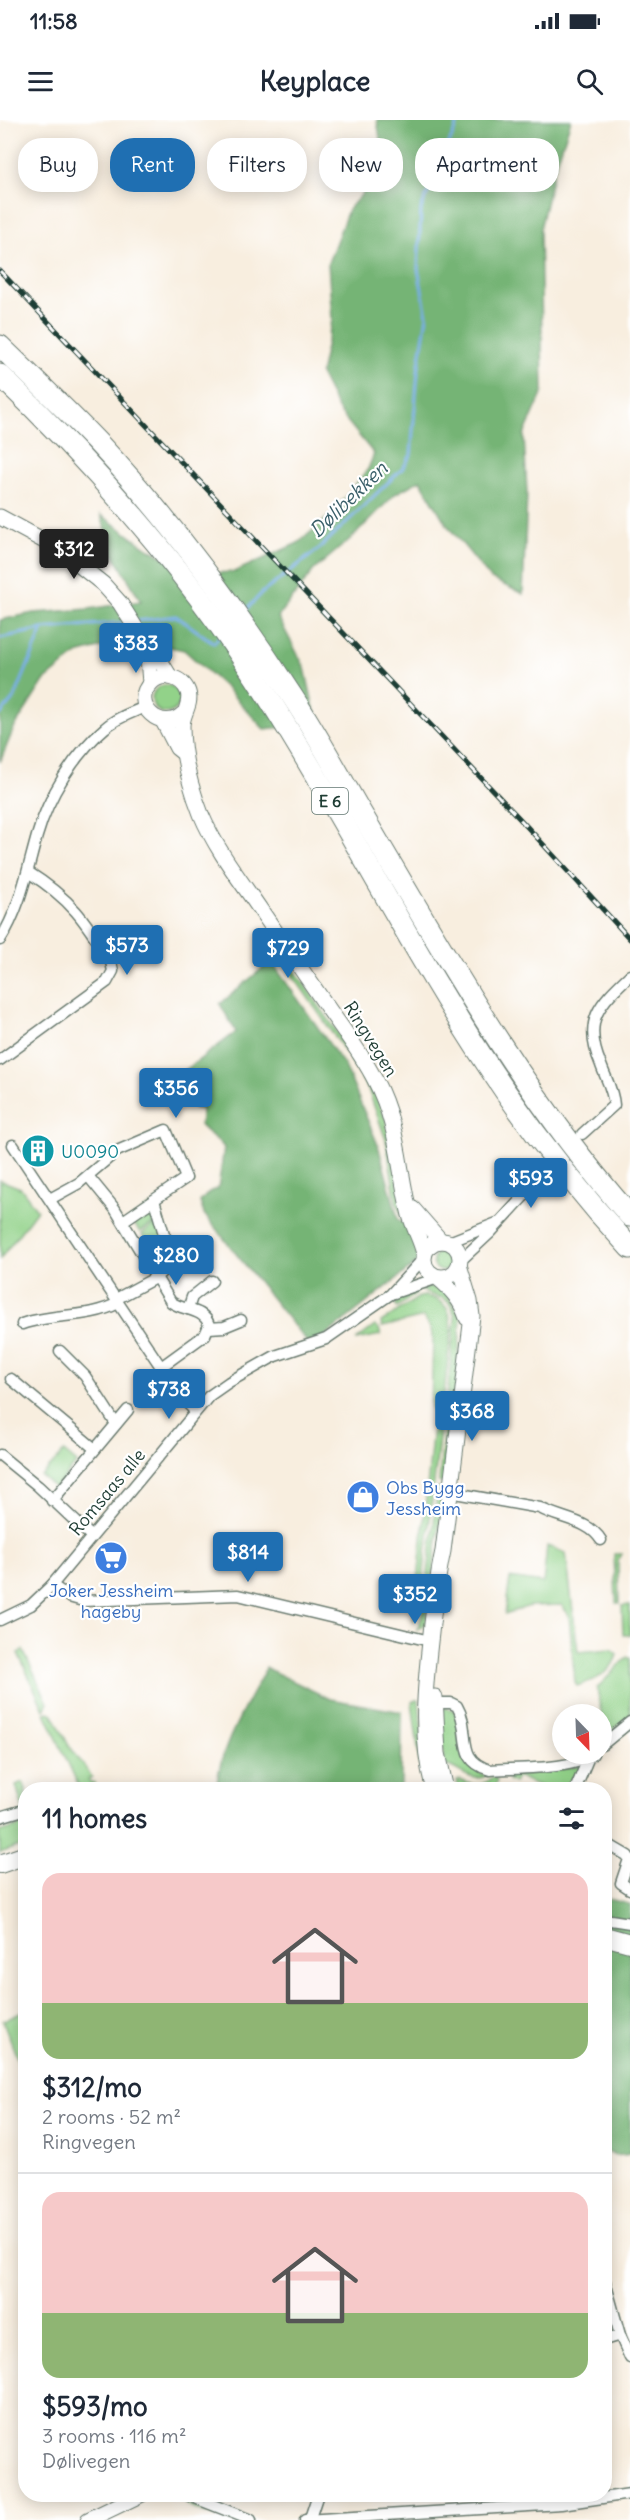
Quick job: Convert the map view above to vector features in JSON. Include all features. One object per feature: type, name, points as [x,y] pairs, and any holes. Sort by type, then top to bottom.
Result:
[{"type":"highway","name":"E 6","points":[[0,346],[102,447],[160,513],[225,598],[290,691],[462,985],[505,1051],[565,1136],[630,1216]]},
{"type":"highway","name":"E 6","points":[[0,375],[85,461],[145,529],[208,610],[273,704],[444,995],[505,1091],[549,1150],[630,1248]]},
{"type":"main road","points":[[0,517],[59,549],[96,578],[120,603],[170,677]]},
{"type":"main road","points":[[147,646],[150,683]]},
{"type":"main road","points":[[161,677],[170,677],[181,682],[188,692],[189,704],[183,714],[173,721],[163,721],[151,715],[146,707],[145,692],[150,683],[161,677]]},
{"type":"main road","name":"Ringvegen","points":[[183,714],[182,752],[200,811],[220,852],[374,1078],[390,1113],[397,1138],[411,1217],[419,1233],[424,1256]]},
{"type":"main road","name":"Ringvegen","points":[[163,721],[177,748],[182,752]]},
{"type":"main road","points":[[409,1205],[445,1242],[458,1250],[470,1301],[470,1330],[430,1641],[430,1703],[444,1782]]},
{"type":"main road","points":[[445,1242],[433,1244],[424,1256],[427,1270],[452,1290],[461,1302],[470,1330]]},
{"type":"main road","points":[[438,1278],[451,1275],[460,1263]]},
{"type":"main road","points":[[432,1782],[424,1740],[434,1683],[445,1576],[443,1551]]},
{"type":"main road","points":[[0,1864],[18,1857]]},
{"type":"main road","points":[[612,1938],[630,1943]]},
{"type":"main road","points":[[88,2520],[125,2502]]},
{"type":"street","points":[[0,940],[15,910],[45,814],[61,782],[105,727],[146,707]]},
{"type":"street","points":[[0,1060],[107,982],[113,973],[111,962],[79,914],[65,898],[28,872]]},
{"type":"street","points":[[582,1134],[614,1105],[612,1090],[596,1053],[592,1030],[596,1015],[605,998],[630,975]]},
{"type":"street","points":[[50,1199],[88,1176],[117,1151],[166,1130],[186,1178],[123,1221]]},
{"type":"street","points":[[13,1145],[161,1367],[195,1411]]},
{"type":"street","points":[[460,1263],[544,1174]]},
{"type":"street","points":[[88,1176],[123,1221],[171,1302],[207,1320],[209,1328],[205,1335],[161,1367]]},
{"type":"street","points":[[154,1200],[164,1234],[176,1259]]},
{"type":"street","points":[[445,1242],[498,1222]]},
{"type":"street","points":[[22,1324],[34,1319],[103,1311],[155,1278],[176,1259],[194,1248]]},
{"type":"street","name":"Romsaas alle","points":[[0,1620],[31,1605],[52,1585],[209,1396],[275,1356],[326,1339],[391,1294],[424,1256]]},
{"type":"street","name":"Romsaas alle","points":[[391,1294],[438,1278]]},
{"type":"street","points":[[188,1309],[192,1297],[212,1281]]},
{"type":"street","points":[[209,1328],[224,1327],[241,1320]]},
{"type":"street","points":[[60,1351],[85,1376],[116,1424]]},
{"type":"street","points":[[11,1379],[95,1449]]},
{"type":"street","points":[[52,1501],[128,1410]]},
{"type":"street","points":[[0,1455],[91,1536]]},
{"type":"street","points":[[449,1492],[540,1508],[552,1515],[591,1527],[601,1540]]},
{"type":"street","points":[[52,1585],[69,1597],[83,1601],[238,1595],[430,1641]]},
{"type":"street","points":[[430,1703],[451,1703],[458,1706],[464,1725],[467,1753],[471,1760],[483,1768],[490,1770],[552,1763]]},
{"type":"street","points":[[612,1737],[630,1722]]},
{"type":"street","points":[[579,1782],[586,1764]]},
{"type":"street","points":[[0,1817],[18,1812]]},
{"type":"street","points":[[612,1847],[628,1856],[621,1883],[630,1889]]},
{"type":"street","points":[[612,1920],[630,1923]]},
{"type":"street","points":[[612,2306],[620,2335],[630,2358]]},
{"type":"street","points":[[612,2338],[620,2335]]},
{"type":"street","points":[[612,2497],[630,2494]]},
{"type":"street","points":[[208,2502],[251,2520]]},
{"type":"street","points":[[314,2502],[307,2519],[573,2502]]},
{"type":"green space","points":[[377,120],[571,120],[559,156],[559,138],[415,138],[415,192],[549,192],[540,229],[543,392],[524,435],[527,493],[523,594],[491,579],[447,525],[420,480],[395,494],[356,534],[313,571],[278,617],[305,668],[315,713],[297,726],[264,729],[227,689],[184,650],[132,639],[77,654],[44,681],[14,728],[0,762],[0,620],[33,613],[89,609],[141,601],[112,552],[101,515],[143,545],[192,574],[234,572],[298,543],[332,514],[368,469],[374,454],[339,411],[320,374],[332,320],[328,263],[348,210],[364,192],[403,192],[403,138],[380,138]]},
{"type":"green space","points":[[166,685],[176,689],[180,699],[176,709],[166,713],[156,709],[152,699],[156,689]]},
{"type":"green space","points":[[270,935],[357,1060],[371,1086],[386,1120],[407,1228],[396,1201],[386,1140],[368,1089],[349,1057],[267,938]]},
{"type":"green space","points":[[271,961],[345,1066],[378,1145],[398,1219],[438,1246],[311,1347],[204,1214],[200,1202],[209,1192],[218,1189],[224,1148],[200,1125],[202,1109],[195,1108],[175,1078],[236,1032],[220,1004]]},
{"type":"green space","points":[[0,1180],[21,1188],[37,1210],[0,1259]]},
{"type":"green space","points":[[150,1206],[159,1220],[140,1232],[133,1222],[129,1224],[129,1220]]},
{"type":"green space","points":[[159,1222],[166,1244],[153,1251],[142,1234]]},
{"type":"green space","points":[[443,1251],[450,1254],[453,1261],[450,1268],[443,1271],[436,1268],[433,1261],[436,1254]]},
{"type":"green space","points":[[432,1287],[444,1290],[461,1316],[457,1378],[444,1482],[441,1483],[439,1482],[455,1318],[449,1303],[420,1288]]},
{"type":"green space","points":[[415,1289],[416,1294],[397,1307],[393,1299]]},
{"type":"green space","points":[[425,1296],[438,1300],[449,1312],[451,1332],[420,1606],[414,1621],[434,1416],[431,1406],[433,1340],[424,1317],[382,1327],[381,1322],[419,1297]]},
{"type":"green space","points":[[375,1326],[381,1335],[356,1340]]},
{"type":"green space","points":[[64,1452],[77,1463],[55,1488],[41,1476]]},
{"type":"green space","points":[[438,1488],[444,1489],[426,1623],[417,1629],[423,1615]]},
{"type":"green space","points":[[547,1546],[566,1553],[578,1652],[611,1649],[617,1654],[615,1661],[607,1671],[596,1679],[577,1686],[569,1616],[562,1605],[530,1606],[505,1614],[510,1578],[543,1583]]},
{"type":"green space","points":[[614,1554],[622,1554],[618,1561],[619,1603],[616,1603]]},
{"type":"green space","points":[[630,1605],[630,1635],[623,1635],[622,1606]]},
{"type":"green space","points":[[23,1650],[48,1703],[44,1710],[18,1653]]},
{"type":"green space","points":[[627,1657],[630,1658],[630,1717],[612,1730],[612,1704],[600,1704],[597,1688]]},
{"type":"green space","points":[[266,1668],[330,1699],[402,1712],[401,1782],[217,1782],[222,1759],[243,1711]]},
{"type":"green space","points":[[419,1700],[425,1769],[421,1768],[420,1764],[412,1702]]},
{"type":"green space","points":[[445,1708],[454,1710],[463,1756],[474,1770],[486,1775],[484,1777],[473,1778],[444,1765],[441,1710]]},
{"type":"green space","points":[[45,1713],[53,1714],[68,1744],[92,1777],[88,1779],[90,1782],[77,1782]]},
{"type":"green space","points":[[583,1766],[575,1782],[530,1782],[517,1776],[514,1782],[508,1780],[509,1775]]},
{"type":"green space","points":[[494,1776],[497,1780],[496,1782],[486,1782]]},
{"type":"green space","points":[[18,1826],[18,1847],[0,1853],[0,1832]]},
{"type":"green space","points":[[612,1900],[630,1904],[630,2154],[612,2154]]},
{"type":"green space","points":[[18,2014],[18,2061],[3,2021]]},
{"type":"green space","points":[[190,2502],[239,2520],[217,2517],[199,2511],[186,2503]]},
{"type":"waterway","name":"Dølibekken","points":[[245,611],[262,593],[320,548],[403,468],[411,455],[418,371],[427,316],[418,269],[421,209],[459,120]]},
{"type":"waterway","name":"Dølibekken","points":[[138,621],[176,616],[214,643],[219,637]]},
{"type":"waterway","name":"Dølibekken","points":[[0,638],[43,629],[126,622]]},
{"type":"waterway","points":[[0,715],[15,697],[43,629]]},
{"type":"railway","points":[[0,271],[519,818],[630,939]]},
{"type":"place","name":"U0090","points":[[38,1151]]},
{"type":"place","name":"Obs Bygg Jessheim","points":[[363,1497]]},
{"type":"place","name":"Joker Jessheim hageby","points":[[111,1558]]}]
